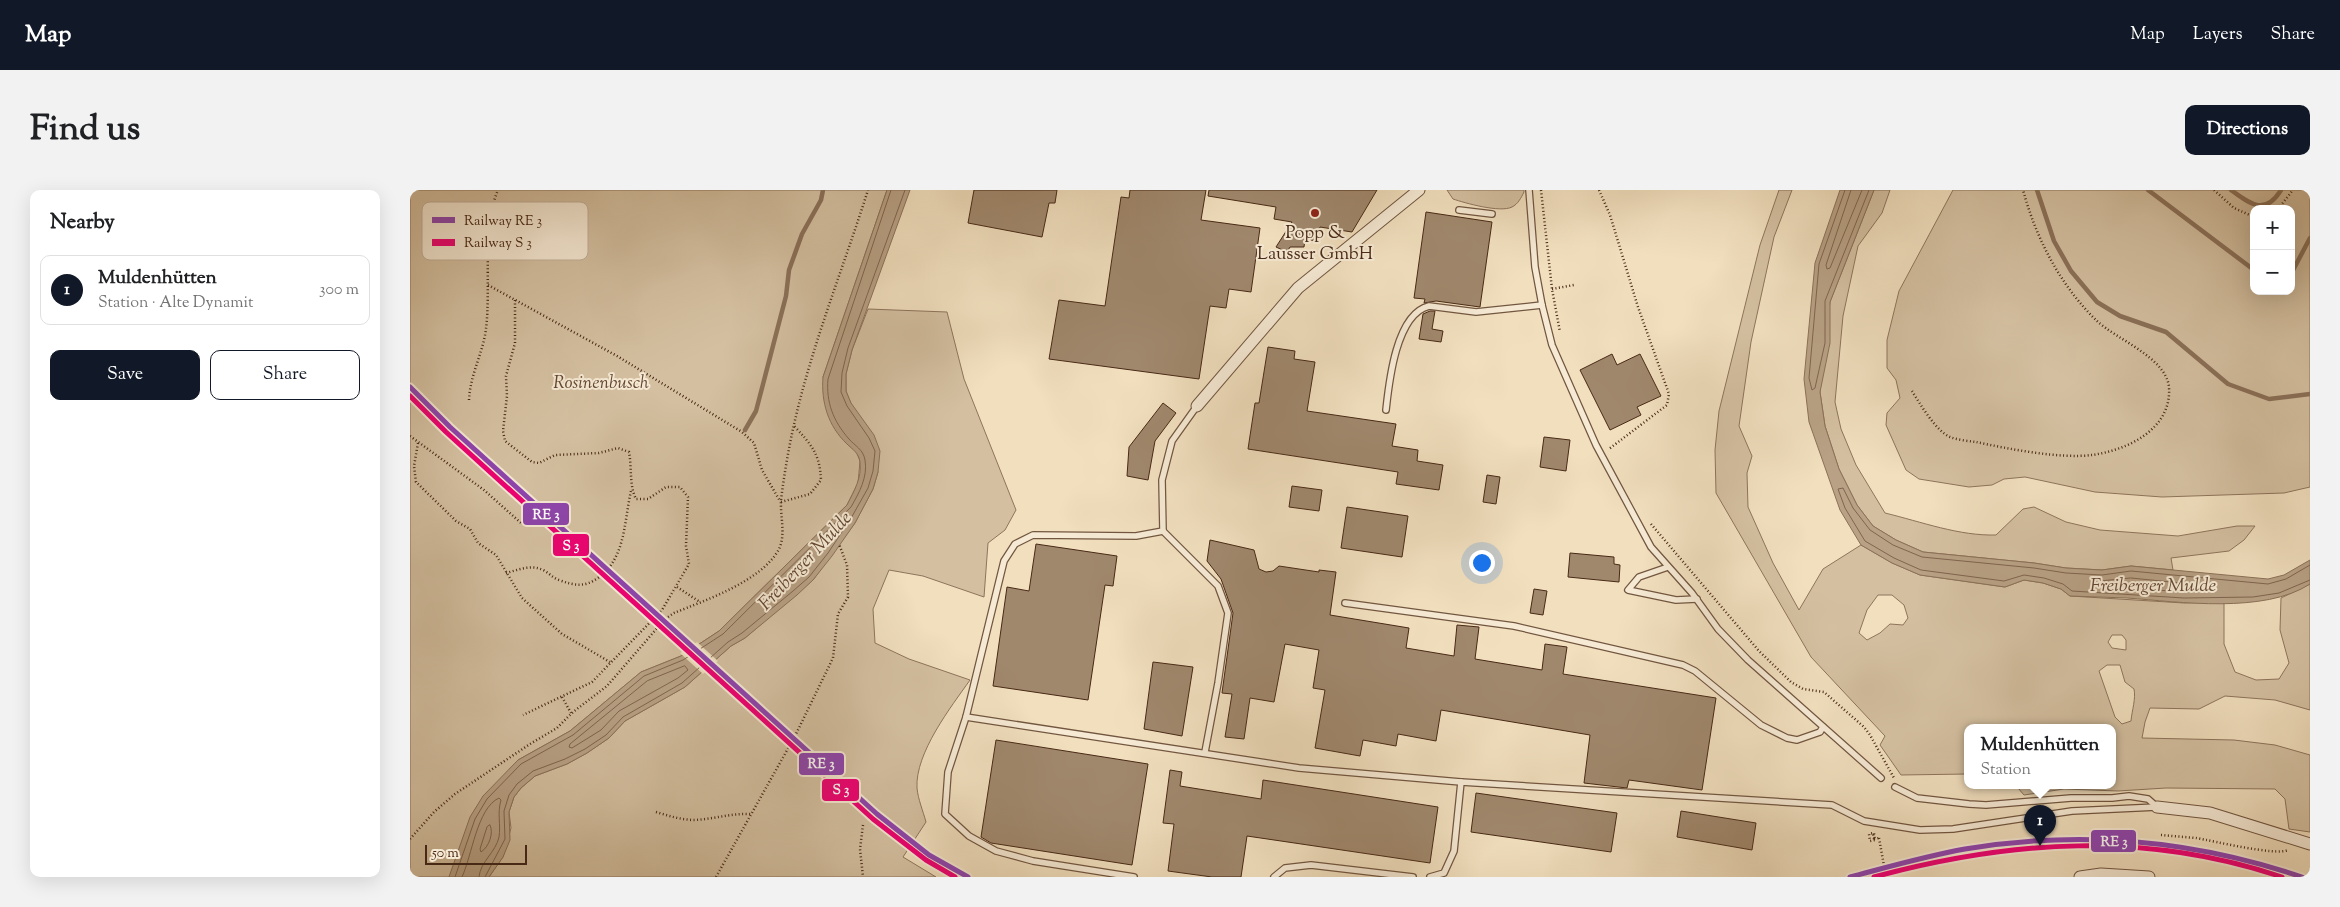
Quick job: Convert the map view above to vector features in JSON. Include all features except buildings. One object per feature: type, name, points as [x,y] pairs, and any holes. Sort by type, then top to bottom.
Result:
[{"type":"street","points":[[1198,406],[1298,288],[1419,190]]},
{"type":"street","points":[[2157,807],[2210,813],[2252,825],[2292,840],[2310,844]]},
{"type":"street","points":[[2080,877],[2101,874],[2149,877]]},
{"type":"lane","points":[[1530,190],[1536,267],[1542,305],[1552,345],[1596,445],[1651,547],[1697,599],[1718,629],[1748,660],[1881,778]]},
{"type":"lane","points":[[1459,210],[1492,214]]},
{"type":"lane","points":[[1386,410],[1388,388],[1403,329],[1413,314],[1429,306],[1476,312],[1542,305]]},
{"type":"lane","points":[[1198,406],[1172,441],[1162,480],[1163,531],[1218,586],[1228,613],[1218,684],[1205,752]]},
{"type":"lane","points":[[1134,877],[1033,861],[996,851],[969,836],[945,814],[948,772],[966,717],[1004,561],[1015,544],[1033,535],[1136,536],[1163,531]]},
{"type":"lane","points":[[1668,567],[1639,577],[1628,590],[1676,600],[1697,599]]},
{"type":"lane","points":[[1346,603],[1514,626],[1683,665],[1695,671],[1761,725],[1787,738],[1797,740],[1820,732],[1823,727]]},
{"type":"lane","points":[[966,717],[1205,752],[1298,768],[1461,782],[1832,805],[1864,821],[1920,830],[1953,830],[2072,811],[2157,807]]},
{"type":"lane","points":[[1430,877],[1444,873],[1454,851],[1461,782]]},
{"type":"lane","points":[[1895,787],[1917,798],[1969,804],[2000,805],[2071,798],[2129,796],[2148,799],[2157,807]]},
{"type":"lane","points":[[1274,877],[1285,868],[1311,865],[1413,877]]},
{"type":"path","points":[[494,202],[498,190]]},
{"type":"path","points":[[410,839],[434,812],[455,794],[557,728],[571,714],[607,686],[665,619],[674,613],[749,579],[773,557],[782,542],[781,502],[806,371],[868,190]]},
{"type":"path","points":[[1541,190],[1552,289],[1560,333]]},
{"type":"path","points":[[1599,190],[1610,215],[1638,307],[1669,394],[1667,405],[1609,449],[1612,455]]},
{"type":"path","points":[[1912,391],[1927,415],[1949,437],[1996,446],[2060,454],[2092,455],[2129,445],[2157,426],[2168,407],[2169,386],[2160,366],[2096,321],[2068,287],[2046,252],[2023,190]]},
{"type":"path","points":[[2214,190],[2234,208],[2250,215]]},
{"type":"path","points":[[2281,205],[2293,190]]},
{"type":"path","points":[[469,400],[470,386],[486,330],[489,260]]},
{"type":"path","points":[[488,285],[667,385],[742,432],[754,443],[762,470],[781,502]]},
{"type":"path","points":[[1552,289],[1574,285]]},
{"type":"path","points":[[506,573],[530,566],[543,570],[557,580],[575,585],[588,585],[604,574],[616,561],[632,490],[632,467],[629,452],[618,448],[599,453],[555,455],[539,463],[532,462],[505,441],[503,431],[506,412],[506,376],[515,344],[515,300]]},
{"type":"path","points":[[781,502],[810,494],[821,480],[820,461],[809,442],[794,426]]},
{"type":"path","points":[[410,436],[484,490],[521,523]]},
{"type":"path","points":[[418,443],[414,466],[416,482],[456,521],[470,529],[478,543],[496,554],[522,598],[562,634],[610,662]]},
{"type":"path","points":[[523,715],[592,682],[662,610],[689,564],[686,546],[688,497],[680,487],[666,487],[648,499],[636,499],[632,490]]},
{"type":"path","points":[[1647,518],[1668,546],[1712,594],[1759,651],[1791,682],[1803,689],[1824,692],[1864,727],[1893,776],[1895,787]]},
{"type":"path","points":[[716,877],[794,736],[833,658],[838,614],[848,597],[847,565],[839,544]]},
{"type":"path","points":[[677,587],[700,602]]},
{"type":"path","points":[[562,697],[571,714]]},
{"type":"path","points":[[656,812],[680,819],[696,820],[751,814]]},
{"type":"path","points":[[863,825],[860,850],[863,877]]},
{"type":"path","points":[[1874,833],[1875,840],[1870,841],[1869,834],[1873,833],[1874,838],[1879,838],[1886,877]]},
{"type":"path","points":[[2161,835],[2194,838],[2282,852],[2287,852],[2292,840]]},
{"type":"green space","name":"Rosinenbusch","points":[[410,190],[887,190],[823,377],[846,443],[856,451],[860,461],[858,483],[847,505],[719,631],[681,656],[641,672],[570,731],[518,760],[449,877],[410,877]]},
{"type":"green space","points":[[1447,190],[1524,190],[1524,192],[1514,206],[1507,209],[1499,209],[1482,207],[1453,199]]},
{"type":"green space","points":[[1779,190],[1792,190],[1774,237],[1751,342],[1739,426],[1752,456],[1747,473],[1748,507],[1773,563],[1799,610],[1823,569],[1861,545],[1892,563],[1920,575],[2005,587],[2024,580],[2043,583],[2061,589],[2070,596],[2184,603],[2224,602],[2224,644],[2235,672],[2256,680],[2279,679],[2289,663],[2280,630],[2281,598],[2310,584],[2310,710],[2275,700],[2225,696],[2199,709],[2150,708],[2142,738],[2234,740],[2275,745],[2310,755],[2310,832],[2289,829],[2285,799],[2275,789],[2166,788],[2118,791],[2064,789],[2116,789],[2116,724],[1964,724],[1964,774],[1901,775],[1880,745],[1885,736],[1811,657],[1716,493],[1715,450],[1719,411],[1760,245]],"holes":[[[1878,595],[1892,595],[1904,605],[1908,618],[1903,625],[1890,624],[1880,633],[1867,640],[1859,633],[1867,610]],[[2112,635],[2122,635],[2126,640],[2126,650],[2112,648],[2108,642]],[[2107,665],[2120,665],[2125,682],[2134,689],[2131,721],[2122,724],[2115,717],[2099,671]]]},
{"type":"green space","points":[[1874,190],[1890,190],[1882,213],[1858,246],[1843,316],[1835,402],[1841,429],[1856,465],[1885,513],[1940,528],[1982,535],[1996,535],[2023,509],[2034,507],[2066,522],[2100,530],[2178,536],[2237,526],[2255,526],[2244,540],[2229,551],[2171,558],[2173,570],[2131,566],[2102,570],[2066,568],[1923,552],[1896,540],[1873,526],[1857,505],[1839,469],[1825,426],[1820,392],[1830,302]]},
{"type":"green space","points":[[1953,190],[2310,190],[2310,487],[2284,493],[2162,497],[2095,492],[2025,477],[2004,479],[1992,485],[1969,487],[1919,479],[1906,470],[1886,425],[1887,413],[1900,398],[1896,380],[1887,368],[1887,340],[1899,291]]},
{"type":"green space","points":[[868,309],[947,312],[964,379],[1016,510],[1005,530],[988,543],[984,597],[923,576],[889,570],[873,609],[875,643],[909,659],[970,680],[936,731],[922,760],[917,788],[926,822],[903,857],[936,877],[489,877],[503,857],[511,828],[509,812],[514,797],[521,788],[535,776],[567,764],[587,753],[609,738],[625,721],[685,687],[731,646],[745,638],[813,580],[855,523],[873,489],[878,472],[846,391],[846,374],[852,350]]},
{"type":"green space","points":[[2019,789],[2064,789],[2024,795]]},
{"type":"water","name":"Freiberger Mulde","points":[[887,190],[910,190],[852,350],[846,374],[846,391],[851,403],[874,435],[880,451],[878,472],[873,489],[855,523],[813,580],[745,638],[731,646],[685,687],[625,721],[609,738],[587,753],[567,764],[535,776],[521,788],[514,797],[509,812],[510,840],[503,857],[489,877],[449,877],[470,817],[483,796],[518,760],[570,731],[641,672],[681,656],[719,631],[847,505],[859,479],[860,462],[857,454],[840,437],[827,413],[823,395],[823,377]]},
{"type":"water","name":"Freiberger Mulde","points":[[1840,190],[1874,190],[1830,302],[1830,343],[1820,392],[1825,426],[1839,469],[1857,505],[1873,526],[1896,540],[1923,552],[2066,568],[2102,570],[2131,566],[2268,579],[2284,575],[2310,560],[2310,584],[2291,593],[2246,603],[2221,604],[2070,596],[2061,589],[2043,583],[2024,580],[2005,587],[1920,575],[1892,563],[1861,545],[1840,510],[1809,422],[1804,379],[1815,263]]},
{"type":"pier","points":[[697,642],[718,661],[703,674],[680,653]]},
{"type":"waterway","points":[[745,430],[756,411],[786,296],[789,270],[802,234],[821,200],[823,190]]},
{"type":"waterway","points":[[2037,190],[2054,241],[2071,271],[2097,302],[2120,316],[2166,332],[2228,384],[2269,399],[2310,394]]},
{"type":"waterway","points":[[2148,190],[2250,267]]},
{"type":"waterway","points":[[2231,190],[2245,200],[2257,205],[2269,203],[2281,190]]},
{"type":"waterway","points":[[2295,266],[2310,238]]},
{"type":"transit line","points":[[410,387],[450,427],[877,814],[929,855],[968,877]]},
{"type":"transit line","points":[[410,396],[446,432],[873,819],[926,860],[955,877]]},
{"type":"transit line","points":[[1850,877],[1921,858],[1965,849],[2050,840],[2135,842],[2178,847],[2261,864],[2302,877]]},
{"type":"transit line","points":[[1874,877],[1926,864],[1977,855],[2078,846],[2129,847],[2180,852],[2231,862],[2282,877]]},
{"type":"place","name":"Popp & Lausser GmbH","points":[[1315,213]]},
{"type":"place","name":"Muldenhütten","points":[[2040,846]]}]
